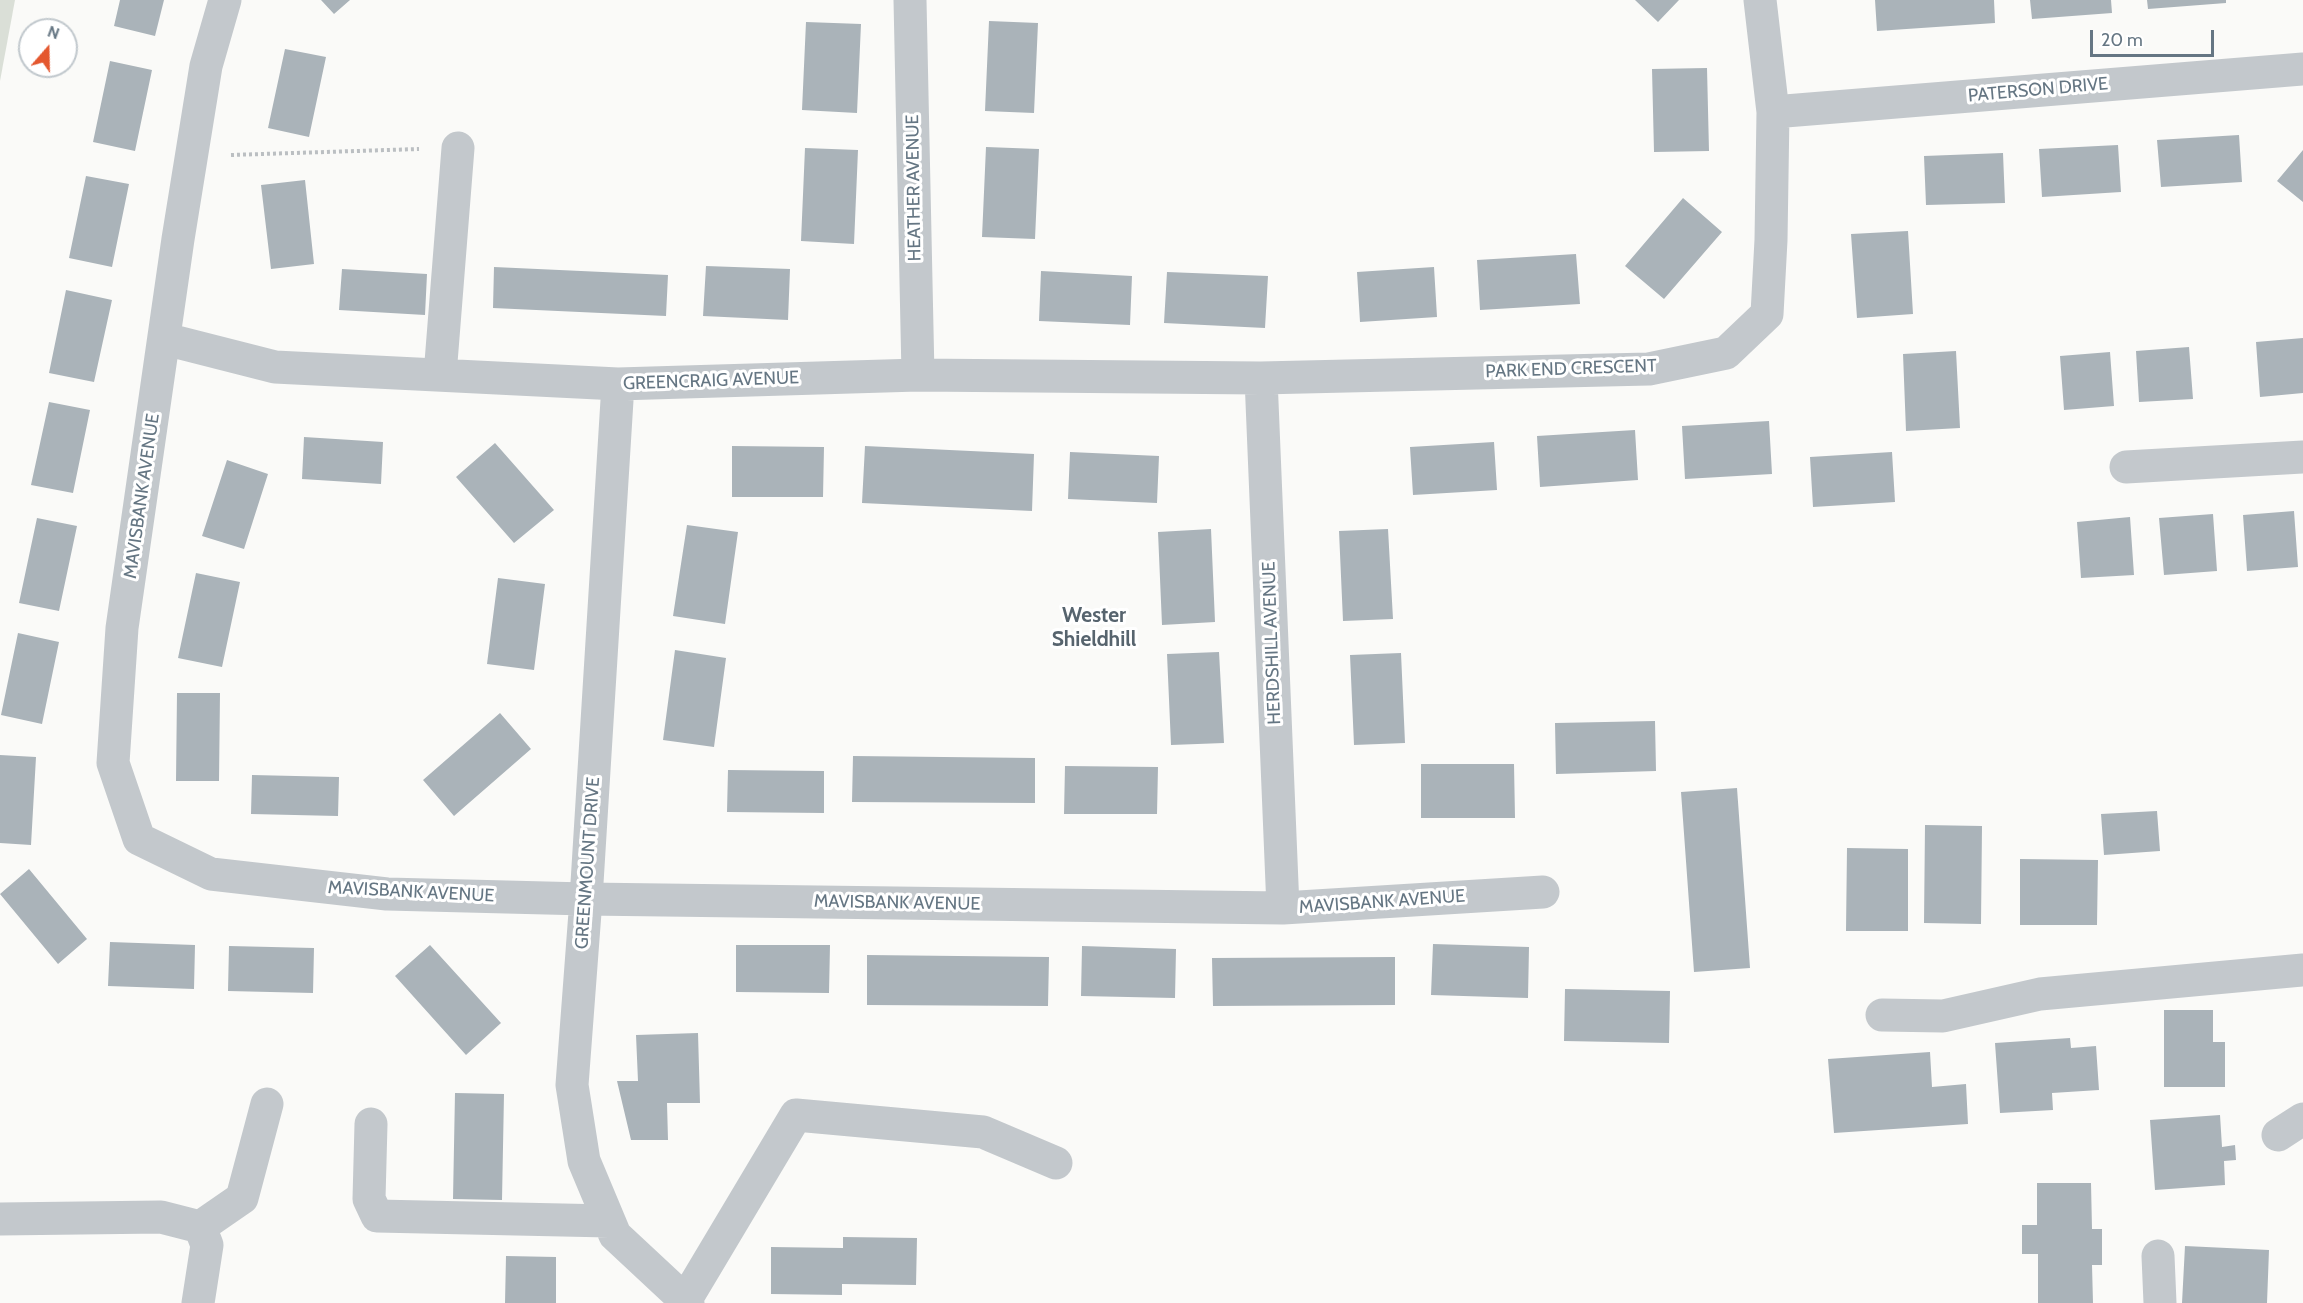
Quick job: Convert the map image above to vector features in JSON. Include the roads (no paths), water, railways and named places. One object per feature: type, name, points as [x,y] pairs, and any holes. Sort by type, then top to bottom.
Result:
[{"type":"street","name":"MAVISBANK AVENUE","points":[[225,0],[206,66],[122,628],[113,763],[139,839],[211,874],[387,894],[586,899],[1283,908],[1543,892]]},
{"type":"street","name":"HEATHER AVENUE","points":[[909,0],[918,375]]},
{"type":"street","name":"PARK END CRESCENT","points":[[1261,378],[1648,369],[1726,353],[1767,314],[1772,240],[1773,112],[1760,0]]},
{"type":"street","name":"PATERSON DRIVE","points":[[1773,112],[2303,69]]},
{"type":"street","points":[[440,375],[458,148]]},
{"type":"street","name":"GREENCRAIG AVENUE","points":[[165,339],[275,367],[618,384],[918,375],[1261,378]]},
{"type":"street","name":"HERDSHILL AVENUE","points":[[1261,378],[1283,908]]},
{"type":"street","name":"GREENMOUNT DRIVE","points":[[618,384],[572,1085],[584,1161],[615,1235],[686,1302]]},
{"type":"street","points":[[2126,467],[2303,457]]},
{"type":"street","points":[[1882,1015],[1943,1016],[2040,994],[2303,970]]},
{"type":"street","points":[[0,1219],[161,1217],[200,1227],[242,1198],[267,1104]]},
{"type":"street","points":[[686,1302],[796,1115],[983,1132],[1056,1162]]},
{"type":"street","points":[[371,1124],[369,1199],[377,1216],[609,1221]]},
{"type":"street","points":[[198,1303],[207,1245],[200,1227]]},
{"type":"street","points":[[2158,1256],[2160,1303]]},
{"type":"district","name":"Wester Shieldhill","points":[[1094,628]]}]
